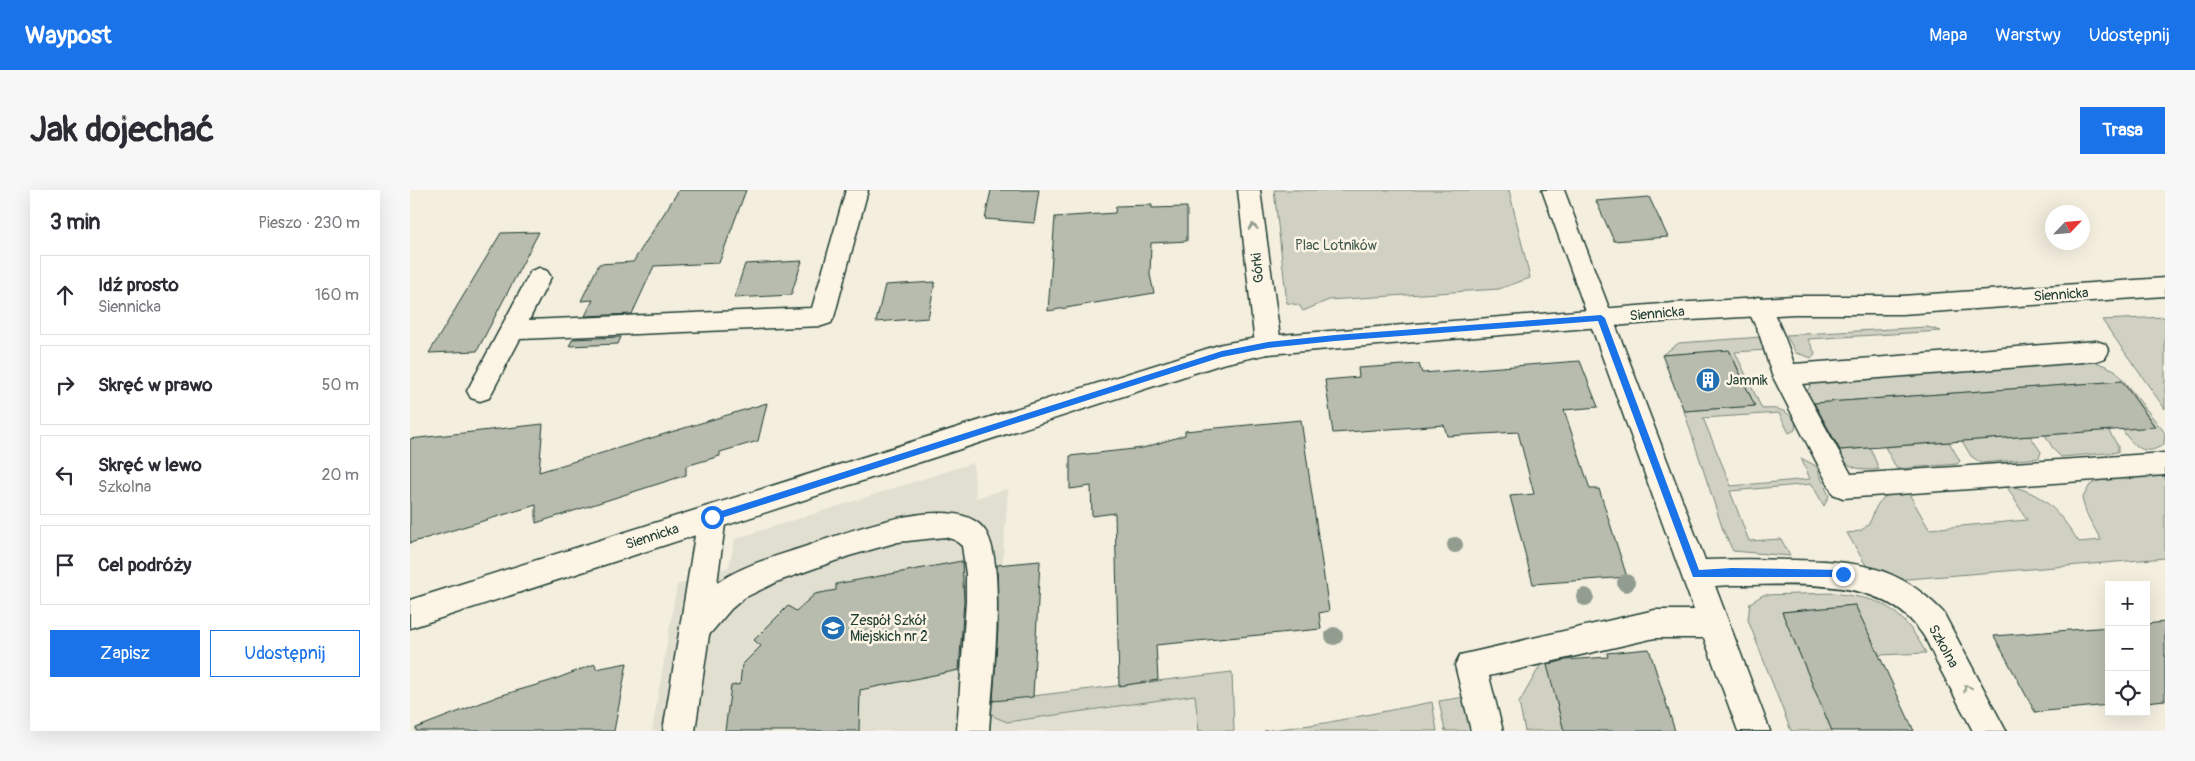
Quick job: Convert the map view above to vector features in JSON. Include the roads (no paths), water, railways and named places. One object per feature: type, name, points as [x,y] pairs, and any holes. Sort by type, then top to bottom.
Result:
[{"type":"main road","points":[[511,330],[822,317],[857,190]]},
{"type":"main road","name":"Górki","points":[[1248,190],[1268,345]]},
{"type":"main road","points":[[1553,190],[1754,731]]},
{"type":"main road","points":[[480,391],[539,277]]},
{"type":"main road","name":"Siennicka","points":[[410,614],[1178,367],[1222,354],[1268,345],[1758,306],[1902,305],[2165,287]]},
{"type":"main road","points":[[1758,306],[1771,333],[1785,375],[1843,486],[2165,464]]},
{"type":"main road","points":[[1785,375],[2096,351]]},
{"type":"main road","points":[[680,731],[712,517]]},
{"type":"main road","points":[[695,630],[725,595],[770,572],[874,535],[912,527],[953,526],[967,531],[975,539],[978,548],[982,584],[973,731]]},
{"type":"main road","name":"Szkolna","points":[[1696,574],[1732,572],[1843,574],[1870,580],[1896,592],[1917,606],[1932,622],[1990,731]]},
{"type":"main road","points":[[1486,731],[1472,665],[1655,624],[1714,624]]},
{"type":"place","name":"Jamnik","points":[[1708,380]]},
{"type":"place","name":"Zespół Szkół Miejskich nr 2","points":[[833,628]]},
{"type":"park label","name":"Plac Lotników","points":[[1336,245]]}]
